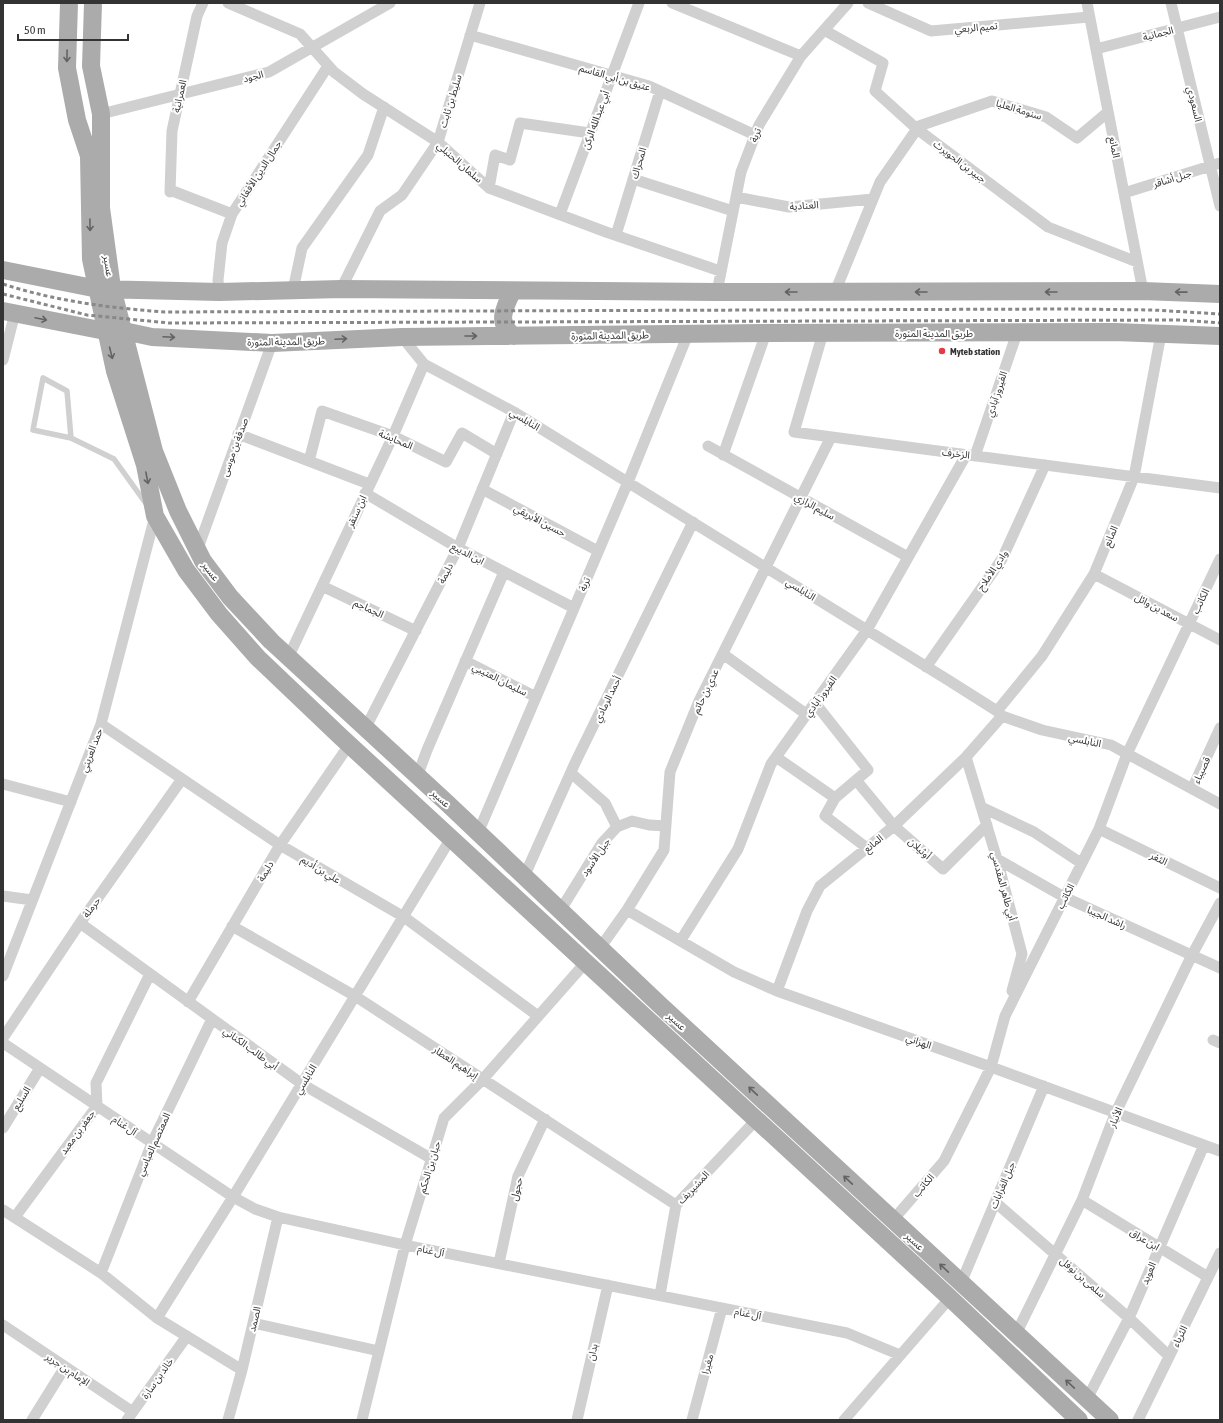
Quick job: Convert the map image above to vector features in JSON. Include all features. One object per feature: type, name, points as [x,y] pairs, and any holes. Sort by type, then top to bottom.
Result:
[{"type":"main road","name":"عسير","points":[[69,3],[67,68],[77,120],[89,156],[91,260],[124,331],[154,451],[196,551],[230,597],[288,658],[417,776],[892,1220],[1110,1420]]},
{"type":"main road","name":"عسير","points":[[95,7],[91,66],[101,114],[101,208],[105,289],[105,331],[115,371],[145,465],[155,516],[186,570],[218,614],[258,658],[349,745],[757,1119],[950,1298],[1078,1420]]},
{"type":"main road","points":[[3,270],[105,289],[219,292],[293,290],[512,292],[1143,291],[1220,294]]},
{"type":"main road","points":[[512,292],[504,311],[503,320],[505,329],[514,336]]},
{"type":"main road","name":"طريق المدينة المنورة","points":[[9,312],[105,331],[124,331],[152,337],[272,343],[402,337],[766,333],[1016,333],[1220,336]]},
{"type":"street","name":"العمرانية","points":[[203,3],[197,16],[172,131],[170,191],[232,214]]},
{"type":"street","name":"سلمان الحنبلي","points":[[228,3],[300,34],[334,72],[438,142],[489,188],[616,235],[720,271]]},
{"type":"street","name":"الجود","points":[[101,114],[180,96],[269,72],[390,3]]},
{"type":"street","name":"سليط بن ثابت","points":[[341,290],[380,211],[402,195],[438,142],[480,3]]},
{"type":"street","name":"أبي عبدالله الركن","points":[[560,214],[639,3]]},
{"type":"street","points":[[672,3],[801,56]]},
{"type":"street","name":"تربة","points":[[716,292],[741,172],[759,125],[801,56],[848,3]]},
{"type":"street","name":"تميم الربعي","points":[[868,3],[931,31],[1089,17]]},
{"type":"street","name":"المانع","points":[[1087,3],[1143,291]]},
{"type":"street","name":"السعودي","points":[[1171,3],[1215,165],[1220,206]]},
{"type":"street","name":"الجمانية","points":[[1096,49],[1220,17]]},
{"type":"street","name":"جبير بن الحويرث","points":[[824,30],[883,62],[875,91],[918,128],[1048,227],[1137,262]]},
{"type":"street","name":"عتيق بن أبي القاسم","points":[[470,35],[649,86],[755,135]]},
{"type":"street","name":"جمال الدين الأفغاني","points":[[219,292],[218,280],[222,243],[232,214],[328,66]]},
{"type":"street","name":"المحراك","points":[[616,235],[660,91]]},
{"type":"street","name":"سنومة العليا","points":[[918,128],[992,101],[1046,117],[1076,138],[1108,112]]},
{"type":"street","points":[[293,290],[302,248],[368,155],[384,107]]},
{"type":"street","points":[[489,188],[496,155],[510,160],[520,123],[590,133]]},
{"type":"street","points":[[835,292],[880,182],[918,128]]},
{"type":"street","name":"جبل أشاقر","points":[[1124,193],[1215,165]]},
{"type":"street","points":[[633,179],[733,211]]},
{"type":"street","name":"العنادية","points":[[736,197],[789,207],[873,199]]},
{"type":"street","points":[[3,360],[9,312]]},
{"type":"street","points":[[723,455],[766,333]]},
{"type":"street","name":"الزخرف","points":[[823,333],[794,432],[1220,488]]},
{"type":"street","name":"الفيروز آبادي","points":[[680,940],[738,849],[776,757],[867,630],[908,557],[970,455],[1016,333]]},
{"type":"street","name":"تربة","points":[[478,833],[628,482],[688,334]]},
{"type":"street","name":"المانع","points":[[778,991],[807,911],[820,886],[894,826],[966,757],[1042,656],[1094,574],[1134,477],[1161,334]]},
{"type":"street","name":"النابلسي","points":[[402,337],[424,364],[514,412],[766,567],[999,714],[1042,730],[1110,745],[1220,804]]},
{"type":"street","name":"صدقة بن موسى","points":[[196,551],[272,343]]},
{"type":"street","name":"ابن سنقر","points":[[288,658],[367,488],[393,436],[424,364]]},
{"type":"street","name":"المحابشة","points":[[309,461],[322,411],[393,436],[446,462],[462,433],[497,454]]},
{"type":"street","name":"دليمة","points":[[365,729],[458,548],[514,412]]},
{"type":"street","name":"ابن الديبع","points":[[238,434],[309,461],[367,488],[458,548],[574,608]]},
{"type":"street","name":"عدي بن حاتم","points":[[600,948],[627,910],[664,850],[670,772],[699,701],[831,437]]},
{"type":"street","name":"سليم الرازي","points":[[708,446],[908,557]]},
{"type":"street","name":"وادي الأملاح","points":[[926,667],[1002,558],[1045,465]]},
{"type":"street","name":"حسين الأبريقي","points":[[482,489],[598,551]]},
{"type":"street","name":"حمد العريني","points":[[3,976],[101,724],[155,516]]},
{"type":"street","name":"أحمد الرمادي","points":[[524,877],[571,773],[693,522]]},
{"type":"street","name":"الكاتب","points":[[892,1220],[944,1161],[991,1067],[1005,1016],[1099,828],[1127,754],[1220,559]]},
{"type":"street","points":[[417,776],[504,572]]},
{"type":"street","name":"سعد بن وائل","points":[[1094,574],[1220,640]]},
{"type":"street","name":"الجماجم","points":[[322,586],[416,631]]},
{"type":"street","points":[[723,654],[806,714]]},
{"type":"street","name":"سليمان العتيبي","points":[[465,661],[536,697]]},
{"type":"street","points":[[815,703],[868,770],[835,798],[825,816],[867,848]]},
{"type":"street","name":"علي بن أديم","points":[[101,724],[280,845],[404,918],[538,1016]]},
{"type":"street","name":"قصيباء","points":[[1192,789],[1220,728]]},
{"type":"street","name":"دليمة","points":[[188,1002],[280,845],[349,745]]},
{"type":"street","points":[[776,757],[835,798]]},
{"type":"street","name":"أبي طاهر المقدسي","points":[[966,757],[997,859],[1022,954],[1005,1016]]},
{"type":"street","points":[[571,773],[605,803],[617,827],[632,821],[649,826],[666,826]]},
{"type":"street","name":"حرملة","points":[[3,1038],[80,923],[182,779]]},
{"type":"street","name":"أوثيلان","points":[[856,780],[894,826],[943,869],[987,825]]},
{"type":"street","points":[[3,784],[70,802]]},
{"type":"street","points":[[981,806],[1034,832],[1081,863]]},
{"type":"street","name":"جبل الأسود","points":[[560,911],[602,843],[617,827]]},
{"type":"street","name":"الثغر","points":[[1099,828],[1220,888]]},
{"type":"street","name":"النابلسي","points":[[157,1318],[404,918],[451,838]]},
{"type":"street","name":"راشد الجيبا","points":[[997,859],[1064,897],[1220,968]]},
{"type":"street","points":[[3,896],[32,900]]},
{"type":"street","name":"الأنبار","points":[[1016,1334],[1082,1200],[1116,1114],[1192,955],[1220,903]]},
{"type":"street","name":"الهزاني","points":[[627,910],[734,972],[778,991],[1044,1086],[1116,1114],[1220,1151]]},
{"type":"street","name":"أبي طالب الكناني","points":[[80,923],[302,1084],[432,1159]]},
{"type":"street","name":"إبراهيم العطار","points":[[232,926],[356,996],[676,1205]]},
{"type":"street","name":"حبان بن الحكم","points":[[362,1420],[405,1245],[444,1118],[483,1079],[586,962]]},
{"type":"street","name":"جعفر بن معبد","points":[[15,1217],[97,1106],[96,1083],[150,974]]},
{"type":"street","name":"المعتصم العباسي","points":[[101,1273],[152,1143],[212,1019]]},
{"type":"street","name":"آل غنام","points":[[3,1043],[233,1197],[255,1209],[278,1217],[405,1245],[848,1333],[900,1355]]},
{"type":"street","name":"السليع","points":[[3,1128],[40,1068]]},
{"type":"street","name":"جبل الغرابات","points":[[961,1283],[1044,1086]]},
{"type":"street","name":"حجول","points":[[499,1263],[518,1176],[545,1119]]},
{"type":"street","name":"المشيريف","points":[[660,1295],[676,1205],[757,1119]]},
{"type":"street","name":"العويد","points":[[1087,1399],[1129,1318],[1204,1145]]},
{"type":"street","name":"ابن عراق","points":[[1082,1200],[1208,1277]]},
{"type":"street","name":"سلمى بن نوفل","points":[[995,1202],[1056,1253],[1169,1356]]},
{"type":"street","points":[[3,1210],[101,1273],[157,1318],[242,1370]]},
{"type":"street","name":"الصمد","points":[[228,1420],[242,1370],[278,1217]]},
{"type":"street","name":"الثرياء","points":[[1138,1420],[1220,1253]]},
{"type":"street","name":"بدان","points":[[578,1420],[608,1285]]},
{"type":"street","points":[[844,1420],[950,1298]]},
{"type":"street","name":"مغيرا","points":[[692,1420],[722,1308]]},
{"type":"street","points":[[253,1323],[379,1351]]},
{"type":"street","name":"الإمام بن جرير","points":[[3,1325],[65,1367],[130,1416]]},
{"type":"street","name":"خالد بن سارة","points":[[130,1416],[187,1336]]},
{"type":"street","points":[[32,1420],[65,1367]]},
{"type":"lane","points":[[71,438],[66,391],[43,378],[33,430],[71,438],[114,459],[155,516]]},
{"type":"railway","points":[[3,284],[43,295],[83,303],[165,312],[1068,309],[1153,310],[1220,314]]},
{"type":"railway","points":[[3,294],[87,315],[169,323],[1181,320],[1220,323]]},
{"type":"place","name":"Myteb station","points":[[942,351]]}]
